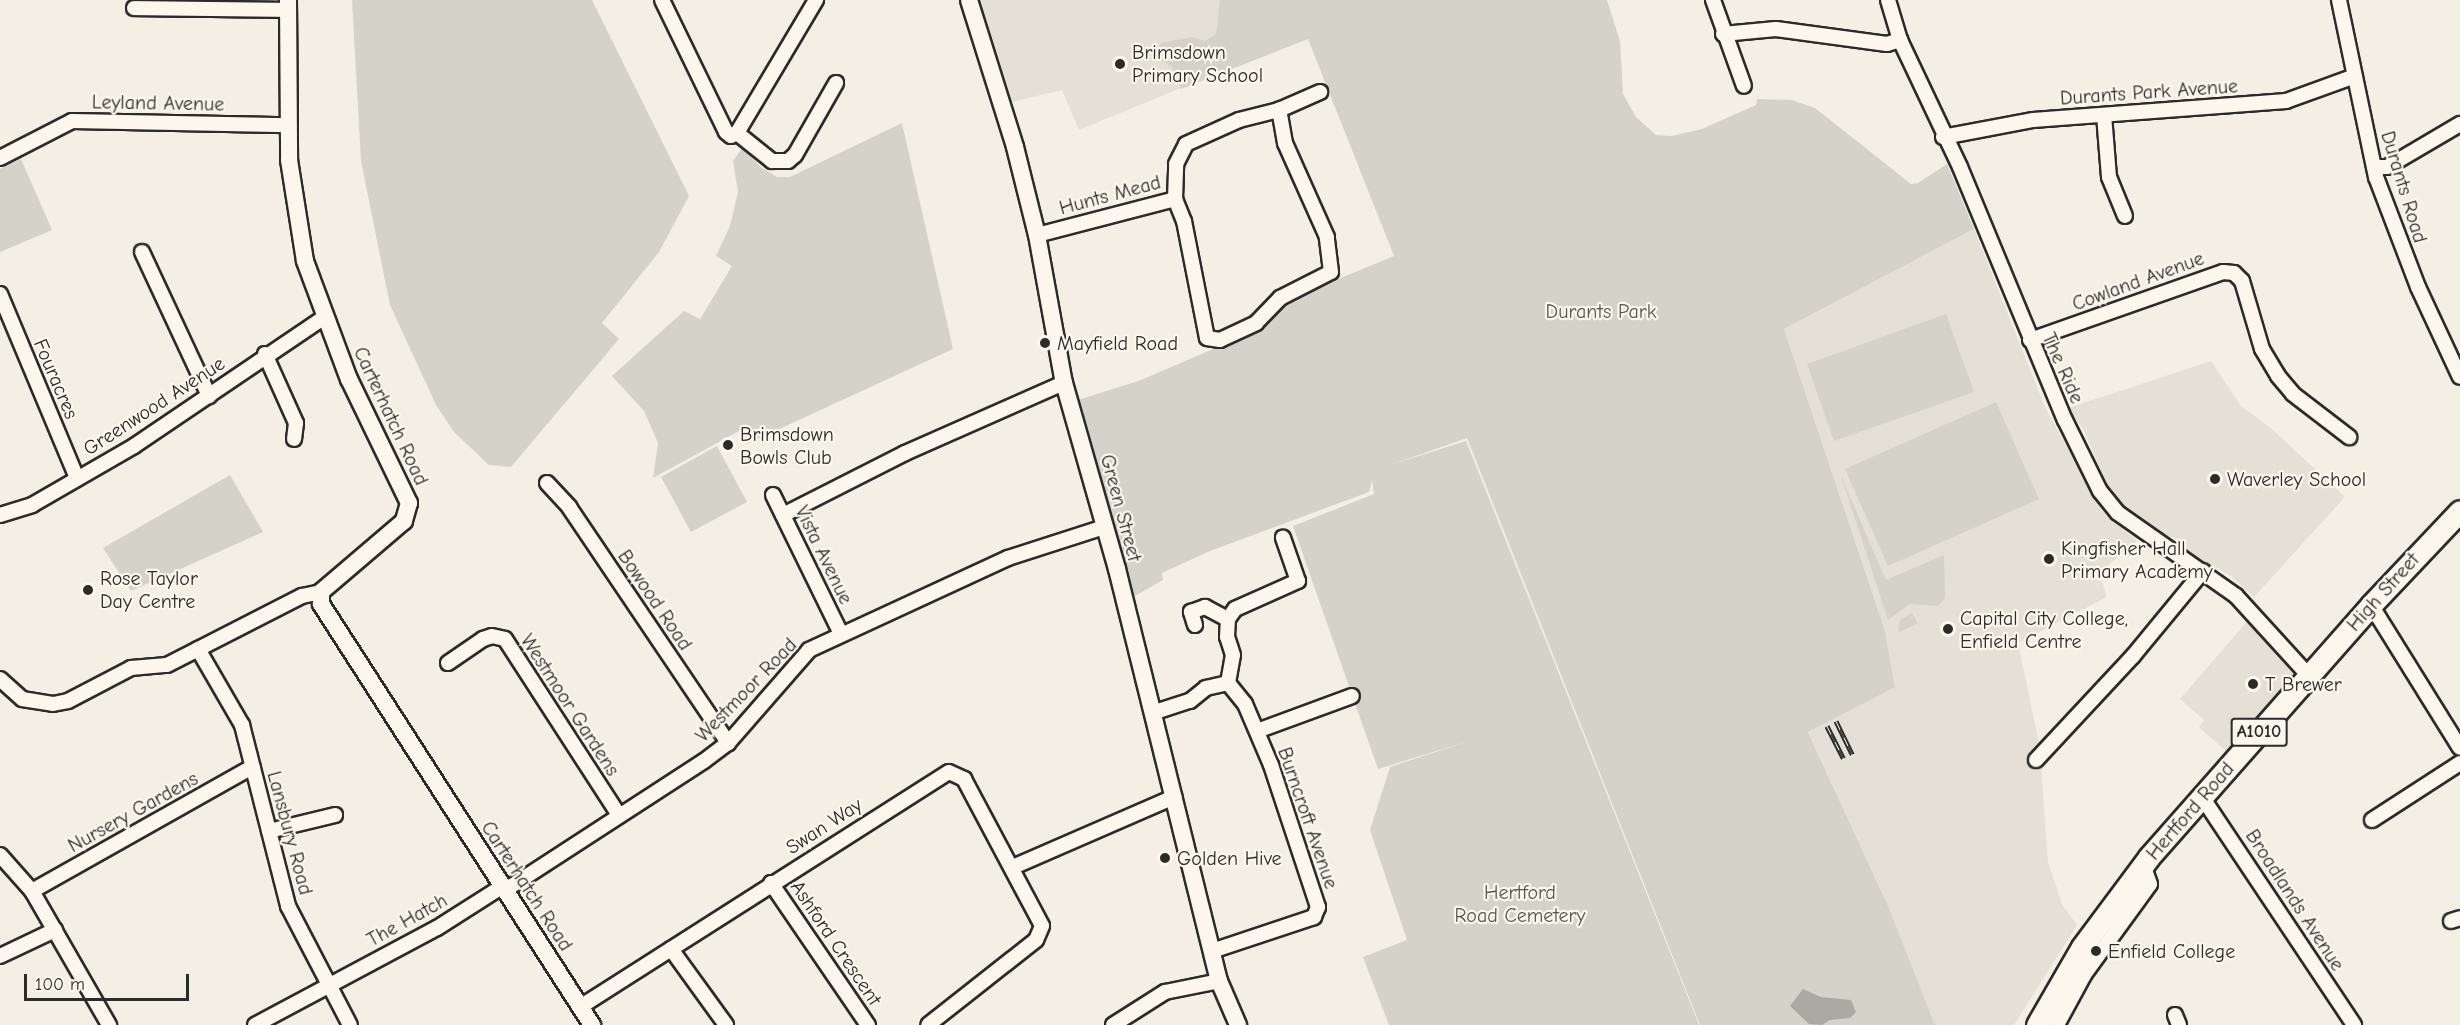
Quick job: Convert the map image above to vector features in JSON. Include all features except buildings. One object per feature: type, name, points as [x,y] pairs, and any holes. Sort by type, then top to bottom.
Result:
[{"type":"main road","name":"High Street","points":[[2309,675],[2371,605],[2460,511]]},
{"type":"main road","name":"Hertford Road","points":[[2037,1025],[2082,947],[2143,865],[2309,675]]},
{"type":"street","points":[[662,0],[726,132],[731,136],[736,133],[816,0]]},
{"type":"street","name":"Green Street","points":[[969,0],[1015,147],[1036,235],[1064,382],[1174,797],[1219,981],[1238,1025]]},
{"type":"street","points":[[1713,0],[1723,34],[1744,86]]},
{"type":"street","name":"The Ride","points":[[1888,0],[1900,40],[1943,137],[1960,167],[2030,340],[2084,461],[2109,503],[2236,596],[2309,675]]},
{"type":"street","name":"Durants Road","points":[[2339,0],[2374,167],[2414,278],[2460,377]]},
{"type":"street","points":[[134,8],[288,5]]},
{"type":"street","name":"Carterhatch Road","points":[[288,5],[289,125],[294,209],[304,261],[323,318],[409,508],[404,520],[321,592],[321,604],[592,1025]]},
{"type":"street","points":[[1723,34],[1776,29],[1887,44],[1900,40]]},
{"type":"street","name":"Durants Park Avenue","points":[[1943,137],[2033,120],[2286,102],[2355,76]]},
{"type":"street","points":[[736,133],[772,161],[788,161],[795,155],[836,83]]},
{"type":"street","name":"Hunts Mead","points":[[1036,235],[1175,198],[1176,164],[1186,144],[1239,120],[1279,110],[1320,92]]},
{"type":"street","points":[[1175,198],[1184,221],[1207,338],[1220,340],[1256,323],[1299,286],[1331,272],[1327,237],[1286,143],[1279,110]]},
{"type":"street","points":[[2104,115],[2109,177],[2125,216]]},
{"type":"street","name":"Leyland Avenue","points":[[0,158],[72,121],[289,125]]},
{"type":"street","points":[[2374,167],[2387,167],[2460,124]]},
{"type":"street","points":[[142,252],[209,396]]},
{"type":"street","name":"Cowland Avenue","points":[[2030,340],[2223,272],[2234,273],[2242,281],[2262,349],[2277,376],[2293,394],[2349,437]]},
{"type":"street","name":"Fouracres","points":[[0,294],[77,478]]},
{"type":"street","name":"Greenwood Avenue","points":[[0,515],[32,505],[134,446],[209,396],[265,354],[323,318]]},
{"type":"street","points":[[265,354],[296,423],[294,439]]},
{"type":"street","points":[[783,515],[905,453],[1064,382]]},
{"type":"street","name":"Bowood Road","points":[[547,483],[569,507],[728,743]]},
{"type":"street","name":"Vista Avenue","points":[[773,495],[840,632]]},
{"type":"street","name":"Westmoor Road","points":[[502,886],[510,887],[728,743],[809,650],[840,632],[1008,558],[1104,527]]},
{"type":"street","points":[[1152,713],[1190,701],[1206,687],[1228,683],[1233,655],[1227,637],[1228,620],[1235,609],[1298,581],[1283,538]]},
{"type":"street","points":[[2036,760],[2133,656],[2203,571]]},
{"type":"street","points":[[0,679],[22,699],[53,704],[68,701],[131,668],[167,665],[302,596],[321,592]]},
{"type":"street","points":[[2371,605],[2460,748]]},
{"type":"street","points":[[1195,625],[1191,612],[1204,607],[1228,620]]},
{"type":"street","name":"Westmoor Gardens","points":[[448,663],[483,639],[492,636],[505,639],[619,815]]},
{"type":"street","name":"Lansbury Road","points":[[198,650],[242,725],[288,906],[350,1025]]},
{"type":"street","name":"Burncroft Avenue","points":[[1212,951],[1319,914],[1257,730],[1245,704],[1228,683]]},
{"type":"street","name":"Burncroft Avenue","points":[[1257,730],[1353,696]]},
{"type":"street","points":[[2372,820],[2460,763]]},
{"type":"street","name":"Nursery Gardens","points":[[32,891],[252,767]]},
{"type":"street","name":"Swan Way","points":[[580,1007],[771,883],[950,772],[964,779],[1013,867],[1042,926],[1036,940],[928,1025]]},
{"type":"street","points":[[1013,867],[1174,797]]},
{"type":"street","name":"Broadlands Avenue","points":[[2202,797],[2354,1025]]},
{"type":"street","points":[[269,831],[335,815]]},
{"type":"street","points":[[0,855],[32,891],[109,1025]]},
{"type":"street","name":"Hertford Road","points":[[2057,1025],[2084,975],[2150,884],[2143,865]]},
{"type":"street","name":"Ashford Crescent","points":[[771,883],[868,1025]]},
{"type":"street","name":"The Hatch","points":[[255,1025],[436,928],[502,886]]},
{"type":"street","points":[[0,956],[55,930]]},
{"type":"street","points":[[670,949],[726,1025]]},
{"type":"street","points":[[1113,1025],[1165,992],[1219,981]]},
{"type":"shaded area","name":"Brimsdown Primary School","points":[[976,0],[1395,0],[1079,130],[1062,90],[1008,103]]},
{"type":"shaded area","name":"Capital City College, Enfield Centre","points":[[1974,229],[2045,407],[2102,511],[2137,541],[2099,573],[2107,597],[2018,643],[2040,748],[2032,755],[2041,766],[2048,862],[2063,906],[2077,925],[2014,1025],[1935,1025],[1889,908],[1808,731],[1895,686],[1885,631],[1784,329]]},
{"type":"shaded area","name":"Waverley School","points":[[2211,361],[2241,406],[2272,429],[2345,497],[2254,597],[2231,576],[2183,549],[2181,539],[2163,535],[2122,506],[2109,488],[2083,429],[2068,408]]},
{"type":"shaded area","points":[[2250,618],[2300,676],[2229,754],[2199,727],[2204,720],[2180,699]]},
{"type":"shaded area","points":[[1803,989],[1821,997],[1851,1000],[1856,1012],[1850,1018],[1830,1020],[1822,1025],[1809,1024],[1790,1006]]},
{"type":"green space","points":[[352,0],[592,0],[689,196],[659,252],[602,323],[619,339],[511,467],[489,465],[454,432],[436,405],[390,305],[361,161]]},
{"type":"green space","name":"Durants Park","points":[[1220,0],[1607,0],[1620,41],[1623,94],[1636,117],[1656,135],[1672,136],[1702,129],[1756,105],[1757,99],[1792,100],[1815,108],[1911,184],[1918,183],[1947,164],[1974,229],[1784,329],[1885,631],[1895,687],[1808,732],[1889,908],[1935,1025],[1700,1025],[1467,438],[1390,465],[1466,441],[1699,1025],[1389,1025],[1363,957],[1407,940],[1370,830],[1390,767],[1472,740],[1378,769],[1293,526],[1374,494],[1372,480],[1369,492],[1210,551],[1162,573],[1163,580],[1133,597],[1078,400],[1141,380],[1262,328],[1292,298],[1394,256],[1308,39],[1181,89],[1173,68],[1152,54],[1161,43],[1191,37],[1205,41],[1216,34]]},
{"type":"green space","points":[[902,123],[953,349],[747,444],[739,431],[653,478],[658,443],[644,411],[612,376],[684,311],[700,319],[732,266],[716,256],[730,226],[738,192],[733,161],[742,148],[761,167],[777,177],[790,177]]},
{"type":"green space","points":[[21,159],[52,230],[0,252],[0,169]]},
{"type":"green space","points":[[1946,314],[1974,392],[1834,441],[1807,364]]},
{"type":"green space","points":[[1996,402],[2039,499],[1888,566],[1845,469]]},
{"type":"green space","points":[[717,446],[747,502],[691,532],[661,477]]},
{"type":"green space","points":[[230,475],[263,532],[131,591],[103,548]]},
{"type":"green space","points":[[1841,476],[1886,580],[1944,555],[1945,598],[1938,606],[1910,604],[1888,620]]},
{"type":"green space","points":[[1912,613],[1918,623],[1898,633],[1900,620]]},
{"type":"railway","points":[[1836,721],[1852,754]]},
{"type":"railway","points":[[1827,726],[1843,758]]},
{"type":"place","name":"Brimsdown Primary School","points":[[1120,64]]},
{"type":"place","name":"Mayfield Road","points":[[1045,343]]},
{"type":"place","name":"Brimsdown Bowls Club","points":[[728,445]]},
{"type":"place","name":"Waverley School","points":[[2215,479]]},
{"type":"place","name":"Kingfisher Hall Primary Academy","points":[[2049,559]]},
{"type":"place","name":"Rose Taylor Day Centre","points":[[88,590]]},
{"type":"place","name":"Capital City College, Enfield Centre","points":[[1948,629]]},
{"type":"place","name":"T Brewer","points":[[2253,684]]},
{"type":"place","name":"Golden Hive","points":[[1165,858]]},
{"type":"place","name":"Enfield College","points":[[2096,951]]},
{"type":"park label","name":"Hertford Road Cemetery","points":[[1520,904]]}]
